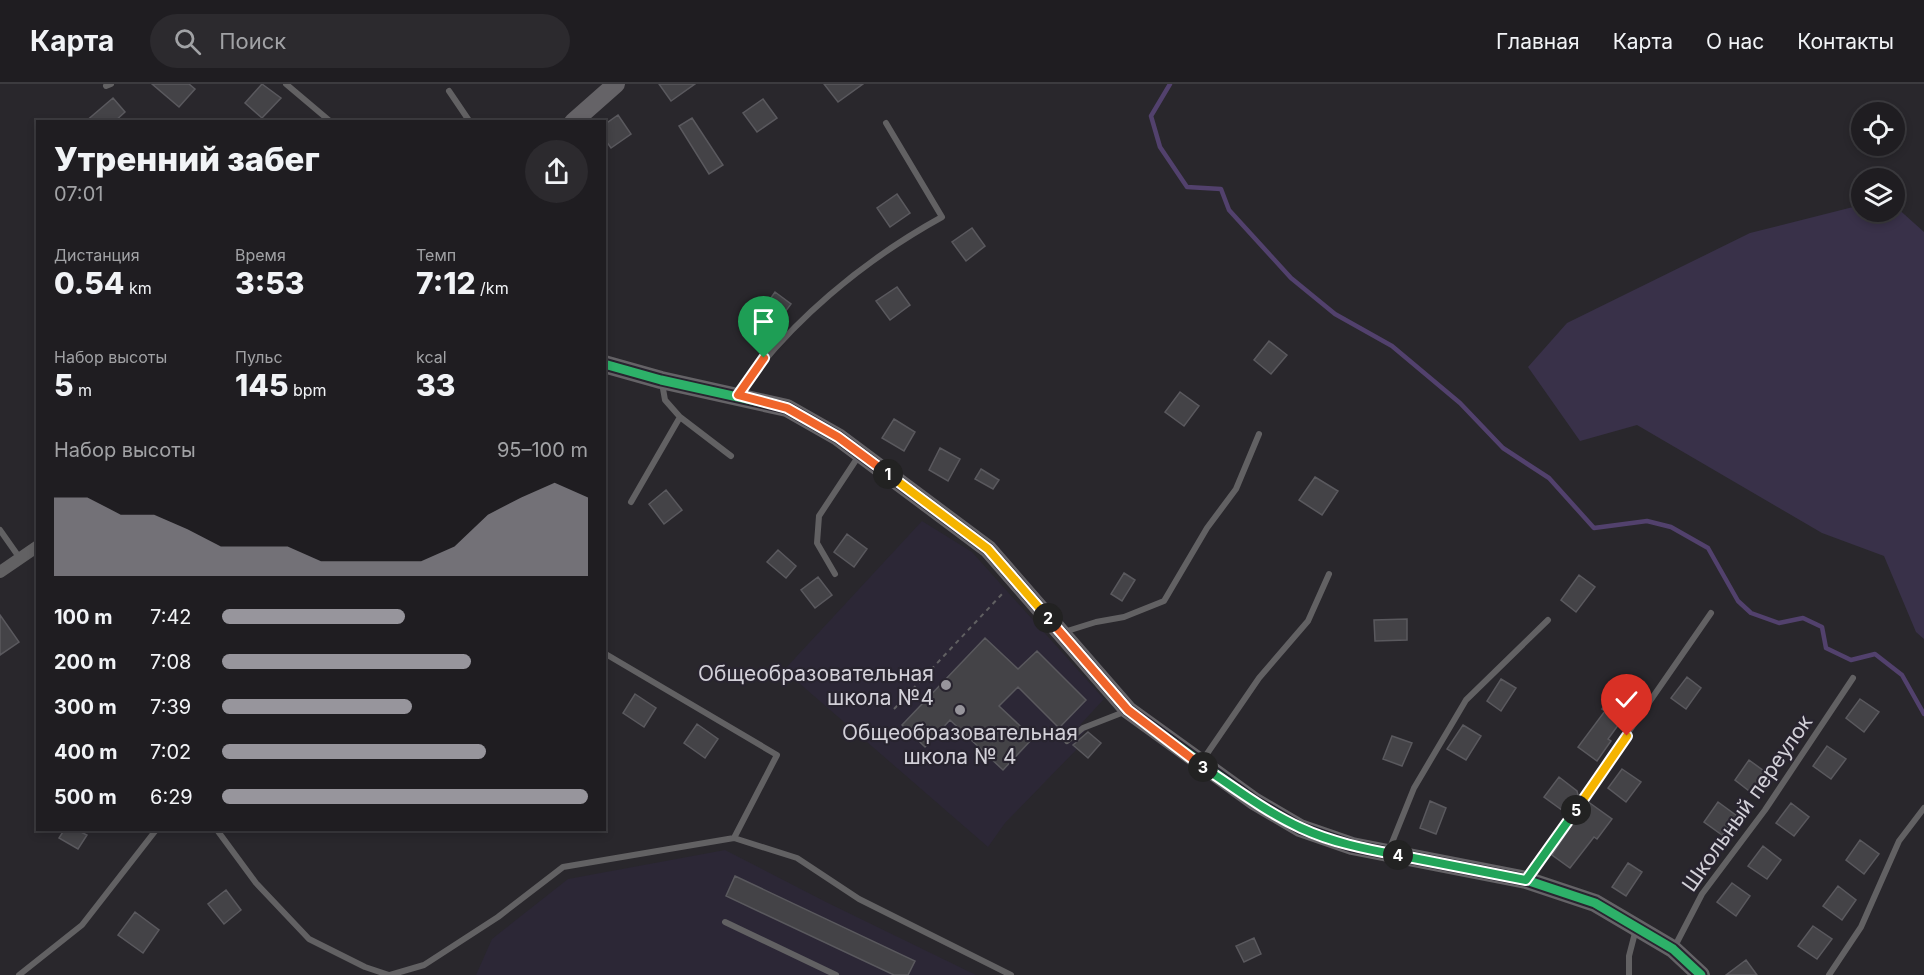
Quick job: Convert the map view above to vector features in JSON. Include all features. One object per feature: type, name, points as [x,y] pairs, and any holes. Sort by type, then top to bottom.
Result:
[{"type":"street","points":[[575,120],[616,84]]},
{"type":"street","points":[[606,365],[661,380],[738,395],[787,408],[838,437],[988,549],[1128,710],[1200,764],[1254,801],[1300,828],[1352,846],[1526,880],[1595,903],[1673,949],[1701,975]]},
{"type":"street","points":[[0,572],[36,547]]},
{"type":"lane","points":[[286,84],[330,120]]},
{"type":"lane","points":[[449,91],[469,120]]},
{"type":"lane","points":[[738,395],[764,358],[824,302],[902,239],[942,217],[886,123]]},
{"type":"lane","points":[[661,380],[665,400],[680,417],[731,456]]},
{"type":"lane","points":[[631,502],[680,417]]},
{"type":"lane","points":[[1061,633],[1096,622],[1124,617],[1164,601],[1207,528],[1236,489],[1259,434]]},
{"type":"lane","points":[[835,574],[817,543],[819,516],[860,453]]},
{"type":"lane","points":[[0,530],[19,557]]},
{"type":"lane","points":[[1200,764],[1259,678],[1308,621],[1329,574]]},
{"type":"lane","points":[[1526,880],[1712,613]]},
{"type":"lane","points":[[1388,853],[1414,788],[1466,700],[1548,620]]},
{"type":"lane","points":[[606,654],[777,755],[734,838]]},
{"type":"lane","name":"Школьный переулок","points":[[1673,949],[1702,894],[1765,810],[1853,678]]},
{"type":"lane","points":[[1067,741],[1083,728],[1128,710]]},
{"type":"lane","points":[[1829,975],[1861,927],[1899,841],[1924,808]]},
{"type":"lane","points":[[19,975],[82,925],[155,831]]},
{"type":"lane","points":[[218,831],[256,883],[309,939],[365,967],[390,975],[424,965],[498,917],[563,867],[734,838],[797,858],[859,899],[1011,975]]},
{"type":"lane","points":[[725,922],[836,975]]},
{"type":"lane","points":[[1629,975],[1629,956],[1637,926]]},
{"type":"path","points":[[894,709],[1016,580]]},
{"type":"shaded area","points":[[1851,208],[1851,222],[1905,222],[1905,215],[1924,232],[1924,639],[1916,632],[1884,556],[1822,533],[1637,425],[1580,441],[1528,367],[1567,323],[1750,233]]},
{"type":"shaded area","name":"Общеобразовательная школа №4","points":[[922,521],[972,552],[1104,699],[1080,725],[1086,730],[1073,745],[1077,749],[1005,823],[988,847],[784,670]]},
{"type":"shaded area","points":[[725,850],[976,975],[476,975],[492,939],[568,879]]},
{"type":"building","points":[[152,84],[189,84],[195,89],[179,107]]},
{"type":"building","points":[[262,84],[281,98],[262,118],[245,103]]},
{"type":"building","points":[[659,84],[695,84],[671,101]]},
{"type":"building","points":[[824,84],[863,84],[838,102]]},
{"type":"building","points":[[113,98],[125,112],[116,120],[87,120]]},
{"type":"building","points":[[763,99],[777,118],[757,132],[743,113]]},
{"type":"building","points":[[618,115],[631,134],[611,148],[606,141],[606,124]]},
{"type":"building","points":[[692,118],[723,165],[709,174],[679,126]]},
{"type":"building","points":[[897,194],[910,213],[890,227],[877,208]]},
{"type":"building","points":[[972,228],[985,246],[966,261],[952,242]]},
{"type":"building","points":[[897,287],[910,305],[890,320],[876,301]]},
{"type":"building","points":[[775,292],[791,304],[774,327],[758,316]]},
{"type":"building","points":[[1269,341],[1287,355],[1271,374],[1254,360]]},
{"type":"building","points":[[1180,392],[1199,406],[1184,426],[1165,412]]},
{"type":"building","points":[[894,419],[915,432],[904,451],[882,438]]},
{"type":"building","points":[[940,448],[960,459],[948,481],[929,470]]},
{"type":"building","points":[[981,469],[999,480],[993,489],[975,479]]},
{"type":"building","points":[[1315,477],[1338,491],[1322,515],[1299,500]]},
{"type":"building","points":[[666,490],[682,510],[664,524],[649,504]]},
{"type":"building","points":[[847,534],[867,549],[854,567],[834,552]]},
{"type":"building","points":[[778,550],[796,566],[786,578],[767,562]]},
{"type":"building","points":[[1124,573],[1135,580],[1122,601],[1111,594]]},
{"type":"building","points":[[1579,575],[1595,587],[1576,612],[1561,600]]},
{"type":"building","points":[[818,577],[832,595],[815,608],[801,590]]},
{"type":"building","points":[[0,615],[19,642],[0,655]]},
{"type":"building","points":[[1407,619],[1407,640],[1375,641],[1374,620]]},
{"type":"building","name":"Общеобразовательная школа № 4","points":[[985,638],[1018,669],[1037,651],[1086,700],[1059,728],[1018,687],[999,706],[1033,738],[1003,770],[950,720],[925,747],[902,725]]},
{"type":"building","points":[[1687,677],[1701,688],[1686,709],[1671,698]]},
{"type":"building","points":[[1501,679],[1516,688],[1501,711],[1487,701]]},
{"type":"building","points":[[1616,689],[1635,702],[1608,739],[1611,741],[1597,761],[1578,747],[1605,711],[1602,709]]},
{"type":"building","points":[[635,694],[656,708],[644,727],[623,713]]},
{"type":"building","points":[[1860,699],[1879,712],[1864,732],[1846,718]]},
{"type":"building","points":[[697,724],[718,739],[705,758],[684,743]]},
{"type":"building","points":[[1463,725],[1481,736],[1466,760],[1447,749]]},
{"type":"building","points":[[1088,732],[1101,743],[1088,758],[1073,745]]},
{"type":"building","points":[[1392,736],[1412,743],[1402,766],[1383,759]]},
{"type":"building","points":[[1827,746],[1846,759],[1831,779],[1813,766]]},
{"type":"building","points":[[1749,760],[1768,774],[1753,794],[1735,780]]},
{"type":"building","points":[[1622,769],[1641,782],[1626,802],[1608,788]]},
{"type":"building","points":[[1559,777],[1577,791],[1578,795],[1566,813],[1544,797]]},
{"type":"building","points":[[1430,801],[1446,808],[1436,834],[1420,828]]},
{"type":"building","points":[[1587,801],[1612,819],[1597,839],[1594,837],[1570,868],[1552,855]]},
{"type":"building","points":[[1718,802],[1737,816],[1722,835],[1704,822]]},
{"type":"building","points":[[1791,803],[1809,817],[1794,836],[1776,823]]},
{"type":"building","points":[[63,831],[79,831],[87,835],[78,849],[59,838]]},
{"type":"building","points":[[1860,840],[1879,854],[1864,874],[1846,860]]},
{"type":"building","points":[[1763,846],[1781,860],[1767,879],[1748,866]]},
{"type":"building","points":[[1628,863],[1642,872],[1626,896],[1612,887]]},
{"type":"building","points":[[735,876],[915,961],[908,975],[894,975],[726,896]]},
{"type":"building","points":[[1732,883],[1750,896],[1736,916],[1717,902]]},
{"type":"building","points":[[1838,886],[1856,900],[1842,920],[1823,906]]},
{"type":"building","points":[[226,890],[241,910],[224,924],[208,904]]},
{"type":"building","points":[[135,912],[159,930],[143,953],[118,935]]},
{"type":"building","points":[[1813,926],[1832,939],[1817,959],[1798,946]]},
{"type":"building","points":[[1254,938],[1261,954],[1244,962],[1236,946]]},
{"type":"building","points":[[1746,960],[1757,975],[1726,975]]},
{"type":"waterway","points":[[1170,84],[1151,116],[1160,147],[1187,187],[1221,189],[1229,210],[1291,278],[1335,314],[1392,346],[1460,403],[1503,448],[1549,478],[1594,528],[1647,521],[1671,527],[1708,548],[1738,601],[1751,613],[1779,623],[1803,618],[1822,627],[1826,648],[1851,660],[1875,654],[1902,675],[1924,714]]},
{"type":"cycle path","points":[[606,365],[661,380],[787,408],[838,437],[988,549],[1128,710],[1254,801],[1300,828],[1352,846],[1526,880],[1595,903],[1673,949],[1701,975]]},
{"type":"place","name":"Общеобразовательная школа №4","points":[[946,685]]},
{"type":"place","name":"Общеобразовательная школа № 4","points":[[960,710]]},
{"type":"route","points":[[764,358],[738,395],[787,408],[838,437],[988,549],[1128,710],[1200,764],[1254,801],[1300,828],[1352,846],[1526,880],[1627,736]]}]
